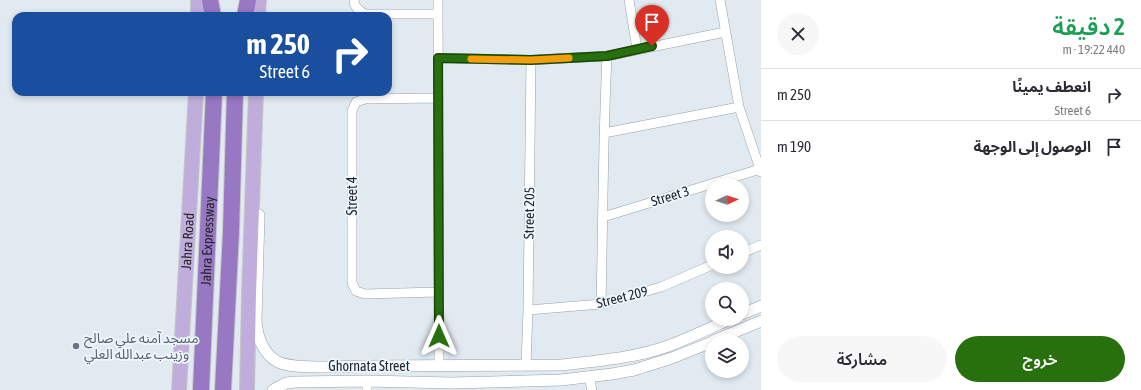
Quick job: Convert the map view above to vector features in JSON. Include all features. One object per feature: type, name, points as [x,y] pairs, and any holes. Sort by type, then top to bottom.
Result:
[{"type":"highway","points":[[210,0],[212,12]]},
{"type":"highway","points":[[217,12],[218,0]]},
{"type":"highway","points":[[238,12],[239,0]]},
{"type":"highway","points":[[246,12],[248,0]]},
{"type":"highway","name":"Jahra Expressway","points":[[202,390],[214,96]]},
{"type":"highway","name":"Jahra Expressway","points":[[223,390],[231,232],[235,96]]},
{"type":"highway","points":[[231,232],[231,390]]},
{"type":"main road","points":[[196,0],[197,12]]},
{"type":"main road","points":[[258,12],[259,0]]},
{"type":"main road","name":"Jahra Road","points":[[179,390],[196,96]]},
{"type":"main road","points":[[247,390],[256,96]]},
{"type":"street","points":[[354,0],[354,4],[362,12]]},
{"type":"street","points":[[438,0],[439,366]]},
{"type":"street","points":[[629,0],[637,49]]},
{"type":"street","name":"Street 3","points":[[603,217],[761,170],[739,107],[720,0]]},
{"type":"street","points":[[392,14],[438,14]]},
{"type":"street","points":[[438,58],[531,60],[607,56],[725,32]]},
{"type":"street","points":[[601,304],[607,56]]},
{"type":"street","name":"Street 205","points":[[526,365],[531,60]]},
{"type":"street","name":"Ghornata Street","points":[[261,96],[256,321],[257,332],[264,349],[273,359],[286,365],[298,366],[562,365],[594,362],[651,351],[667,346],[714,326]]},
{"type":"street","name":"Street 4","points":[[438,98],[365,99],[356,102],[352,110],[352,283],[356,290],[365,294],[438,292]]},
{"type":"street","points":[[604,133],[739,107]]},
{"type":"street","points":[[749,250],[761,245]]},
{"type":"street","name":"Street 209","points":[[528,310],[601,304],[661,287],[705,269]]},
{"type":"street","points":[[749,311],[761,306]]},
{"type":"street","name":"Ghornata Street","points":[[730,334],[761,321]]},
{"type":"street","name":"Ghornata Street","points":[[273,390],[286,383],[294,386],[452,386],[561,380],[634,370],[655,364],[705,344]]},
{"type":"street","points":[[651,351],[650,358],[655,364]]},
{"type":"street","points":[[632,355],[638,362],[634,370]]},
{"type":"street","points":[[294,386],[294,372],[298,366]]},
{"type":"street","points":[[589,377],[592,390]]},
{"type":"slow traffic","points":[[471,59],[531,60],[569,58]]},
{"type":"place","name":"مسجد آمنه علي صالح وزينب عبدالله العلي","points":[[76,346]]},
{"type":"route","points":[[439,336],[438,58],[531,60],[607,56],[652,46]]}]
